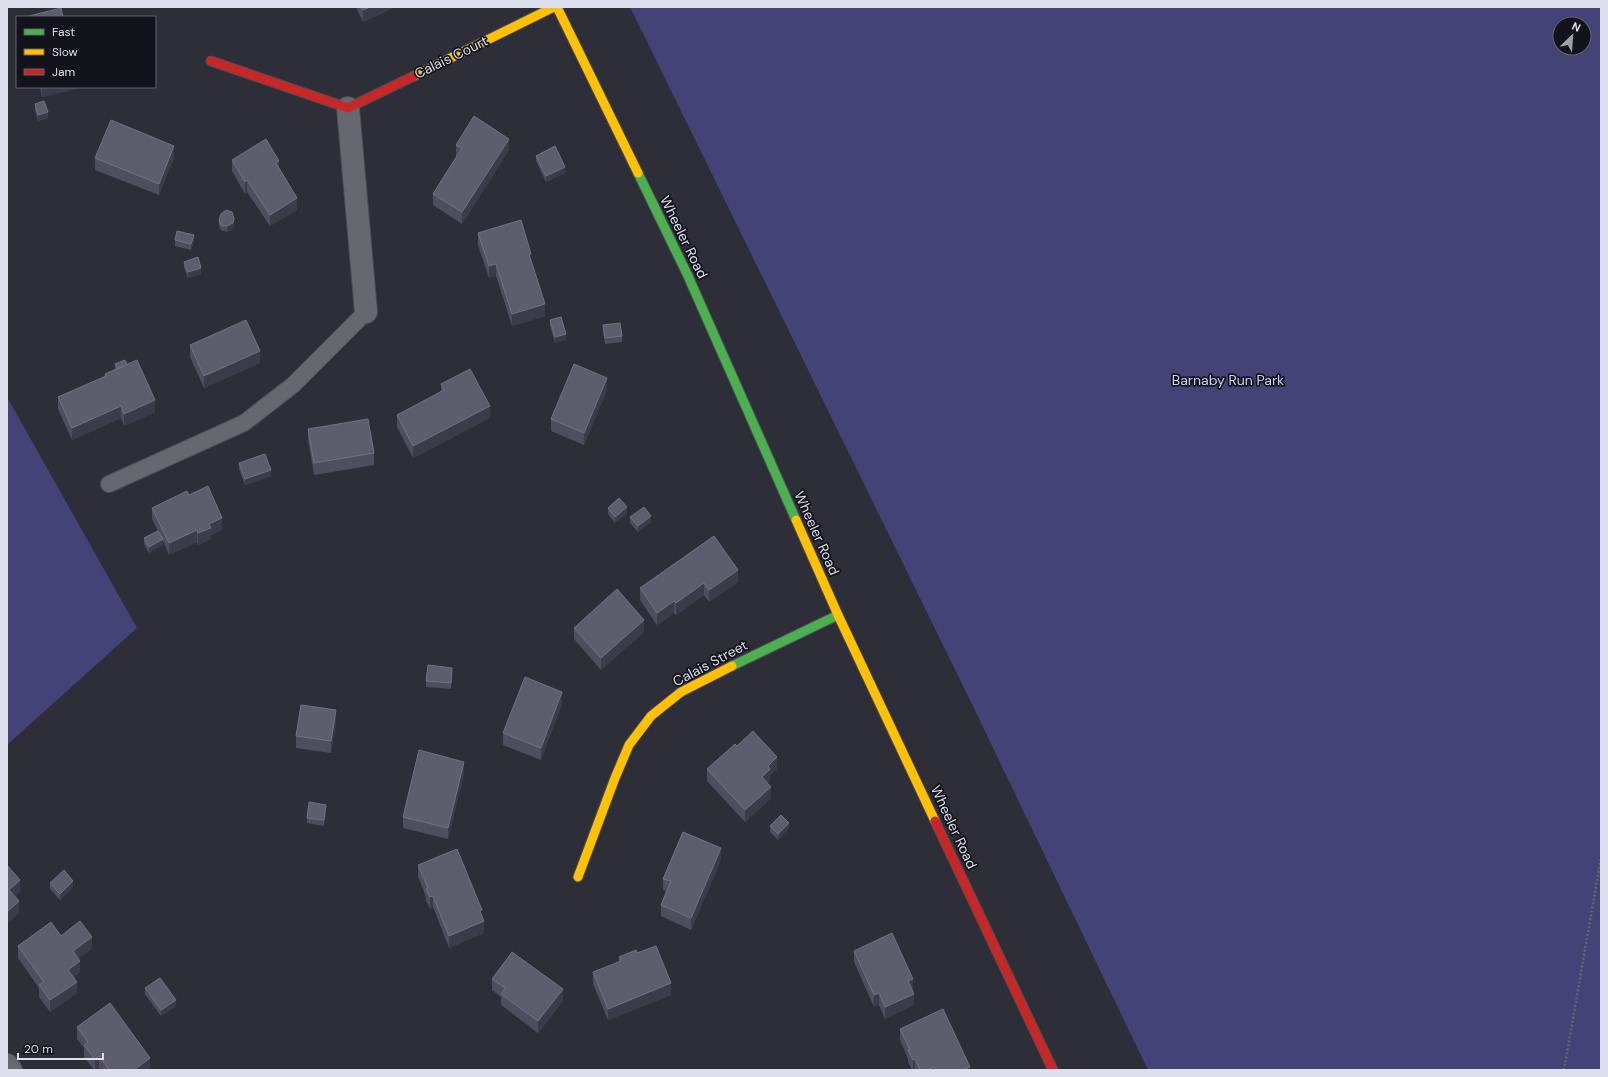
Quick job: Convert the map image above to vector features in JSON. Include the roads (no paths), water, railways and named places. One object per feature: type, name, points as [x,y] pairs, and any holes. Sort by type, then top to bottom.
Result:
[{"type":"main road","name":"Calais Court","points":[[348,108],[555,7]]},
{"type":"main road","name":"Wheeler Road","points":[[555,7],[688,276],[838,616],[1053,1070]]},
{"type":"main road","points":[[211,61],[348,108]]},
{"type":"main road","name":"Calais Street","points":[[578,877],[614,778],[629,745],[651,716],[681,692],[838,616]]},
{"type":"street","points":[[348,108],[366,312]]},
{"type":"street","points":[[7,1066],[11,1070]]},
{"type":"lane","points":[[109,484],[244,423],[294,385],[366,312]]},
{"type":"park label","name":"Barnaby Run Park","points":[[1228,380]]}]
